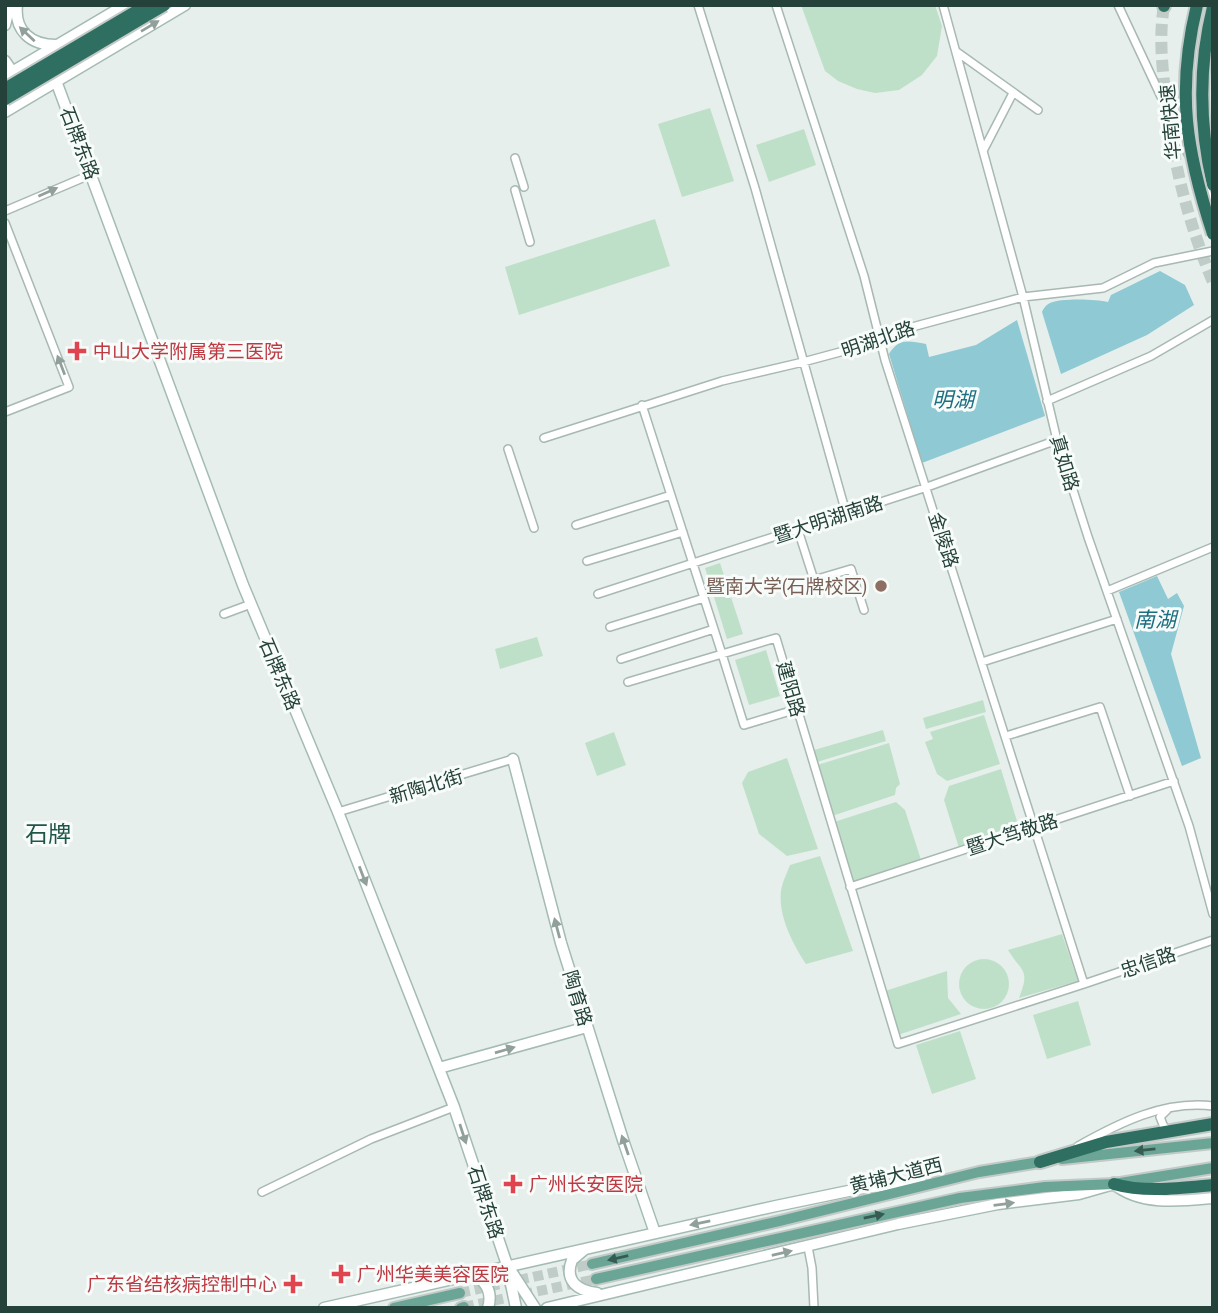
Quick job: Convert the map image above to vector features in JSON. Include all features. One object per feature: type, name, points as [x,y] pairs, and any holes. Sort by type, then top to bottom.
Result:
[{"type":"highway","points":[[7,104],[75,53],[147,5]]},
{"type":"highway","points":[[5,89],[163,5]]},
{"type":"highway","name":"华南快速","points":[[1197,5],[1185,68],[1186,120],[1195,176],[1213,234]]},
{"type":"highway","name":"华南快速","points":[[1213,7],[1204,45],[1201,90],[1202,129],[1213,185]]},
{"type":"highway","points":[[1201,90],[1213,41]]},
{"type":"highway","points":[[1040,1162],[1068,1152],[1169,1130],[1213,1124]]},
{"type":"highway","points":[[1114,1184],[1154,1188],[1213,1185]]},
{"type":"main road","name":"黄埔大道西","points":[[592,1264],[946,1180],[1040,1162],[1213,1143]]},
{"type":"main road","name":"黄埔大道西","points":[[596,1279],[960,1198],[1045,1187],[1114,1184],[1213,1168]]},
{"type":"main road","points":[[394,1308],[460,1293]]},
{"type":"street","points":[[5,23],[10,5]]},
{"type":"street","points":[[17,5],[17,24],[23,33],[41,45],[57,46]]},
{"type":"street","points":[[8,74],[125,5]]},
{"type":"street","points":[[7,104],[56,81],[185,5]]},
{"type":"street","points":[[698,5],[755,188],[846,513]]},
{"type":"street","name":"金陵路","points":[[776,5],[864,276],[885,360],[1084,984]]},
{"type":"street","name":"真如路","points":[[943,5],[1023,297],[1057,440],[1189,826],[1213,914]]},
{"type":"street","points":[[1118,5],[1213,206]]},
{"type":"street","points":[[100,20],[99,28],[106,43],[116,46]]},
{"type":"street","points":[[956,51],[1038,110]]},
{"type":"street","points":[[5,61],[8,74],[27,84],[56,81]]},
{"type":"street","name":"石牌东路","points":[[56,81],[251,604],[338,812],[454,1107],[507,1265]]},
{"type":"street","points":[[983,151],[1013,93]]},
{"type":"street","points":[[515,158],[524,187]]},
{"type":"street","points":[[5,211],[92,174]]},
{"type":"street","points":[[515,190],[530,242]]},
{"type":"street","points":[[5,223],[69,387],[5,411]]},
{"type":"street","name":"明湖北路","points":[[544,438],[722,381],[881,341],[901,330],[1023,297],[1102,288],[1154,263],[1213,251]]},
{"type":"street","points":[[1047,401],[1151,356],[1213,320]]},
{"type":"street","points":[[642,405],[744,726],[797,709]]},
{"type":"street","name":"暨大明湖南路","points":[[598,594],[927,487],[1057,440]]},
{"type":"street","points":[[508,449],[534,528]]},
{"type":"street","points":[[576,525],[671,495]]},
{"type":"street","points":[[798,530],[814,580],[851,569],[864,610]]},
{"type":"street","points":[[587,561],[683,531]]},
{"type":"street","points":[[1107,591],[1213,547]]},
{"type":"street","points":[[610,627],[704,598]]},
{"type":"street","points":[[224,614],[251,604]]},
{"type":"street","points":[[982,662],[1117,619]]},
{"type":"street","points":[[621,659],[715,629]]},
{"type":"street","name":"建阳路","points":[[722,654],[776,638],[898,1044],[1084,984]]},
{"type":"street","points":[[628,682],[722,654]]},
{"type":"street","points":[[1006,736],[1100,706],[1130,796]]},
{"type":"street","name":"新陶北街","points":[[338,812],[513,759]]},
{"type":"street","name":"陶育路","points":[[513,759],[587,1027],[655,1233]]},
{"type":"street","name":"暨大笃敬路","points":[[850,887],[1174,781]]},
{"type":"street","name":"忠信路","points":[[1084,984],[1213,940]]},
{"type":"street","points":[[439,1069],[587,1027]]},
{"type":"street","points":[[1068,1152],[1111,1128],[1143,1115],[1188,1105],[1213,1106]]},
{"type":"street","points":[[262,1192],[371,1139],[454,1107]]},
{"type":"street","points":[[1169,1109],[1160,1117],[1164,1127],[1169,1130]]},
{"type":"street","points":[[324,1308],[507,1265],[863,1188],[946,1180]]},
{"type":"street","points":[[547,1308],[970,1209],[1068,1196],[1114,1184],[1135,1197],[1158,1200],[1213,1198]]},
{"type":"street","points":[[589,1247],[572,1260],[570,1276],[573,1285],[579,1289],[603,1294]]},
{"type":"street","points":[[808,1247],[814,1308]]},
{"type":"street","points":[[507,1265],[516,1308]]},
{"type":"street","points":[[507,1265],[535,1308]]},
{"type":"street","points":[[472,1273],[485,1282],[489,1291],[488,1308]]},
{"type":"green space","points":[[801,5],[935,5],[942,26],[937,56],[922,75],[899,90],[875,93],[857,89],[838,81],[825,71]]},
{"type":"green space","points":[[710,108],[734,181],[682,197],[658,124]]},
{"type":"green space","points":[[804,129],[816,165],[769,182],[756,145]]},
{"type":"green space","points":[[655,219],[670,266],[519,315],[505,267]]},
{"type":"green space","points":[[720,563],[743,634],[727,639],[705,568]]},
{"type":"green space","points":[[537,637],[543,656],[500,669],[495,649]]},
{"type":"green space","points":[[766,650],[780,696],[749,705],[735,660]]},
{"type":"green space","points":[[983,700],[986,712],[926,729],[923,718]]},
{"type":"green space","points":[[984,715],[1000,764],[947,781],[937,774],[925,742],[933,739],[930,732]]},
{"type":"green space","points":[[883,730],[886,741],[817,762],[814,750]]},
{"type":"green space","points":[[614,732],[626,765],[597,776],[585,743]]},
{"type":"green space","points":[[889,743],[900,784],[895,795],[829,817],[814,766]]},
{"type":"green space","points":[[787,758],[818,849],[787,856],[759,834],[742,783],[748,772]]},
{"type":"green space","points":[[1001,769],[1020,831],[960,851],[944,800],[949,786]]},
{"type":"green space","points":[[896,802],[905,810],[922,863],[850,887],[831,823]]},
{"type":"green space","points":[[820,856],[853,951],[806,964],[784,920],[781,891],[790,865]]},
{"type":"green space","points":[[1062,934],[1078,981],[1019,998],[1024,975],[1008,950]]},
{"type":"green space","points":[[984,959],[1002,966],[1009,984],[1002,1002],[984,1009],[966,1002],[959,984],[966,966]]},
{"type":"green space","points":[[947,971],[948,998],[961,1014],[898,1035],[885,991]]},
{"type":"green space","points":[[1078,1001],[1091,1045],[1047,1059],[1033,1015]]},
{"type":"green space","points":[[960,1031],[976,1079],[932,1094],[916,1045]]},
{"type":"water","points":[[1160,271],[1185,285],[1194,305],[1147,335],[1061,374],[1042,312],[1046,306],[1055,301],[1070,300],[1108,302],[1111,295]]},
{"type":"water","name":"明湖","points":[[1017,320],[1045,416],[922,463],[889,354],[896,345],[904,342],[926,344],[929,357],[976,345]]},
{"type":"water","name":"南湖","points":[[1157,576],[1168,599],[1177,593],[1184,606],[1171,654],[1201,758],[1182,766],[1119,592]]},
{"type":"tunnel","points":[[1164,6],[1162,60],[1172,141],[1188,212],[1213,282]]},
{"type":"tunnel","points":[[460,1293],[592,1264]]},
{"type":"tunnel","points":[[464,1307],[596,1279]]},
{"type":"place","name":"中山大学附属第三医院","points":[[77,351]]},
{"type":"place","name":"暨南大学(石牌校区)","points":[[881,586]]},
{"type":"place","name":"广州长安医院","points":[[513,1184]]},
{"type":"place","name":"广州华美美容医院","points":[[341,1274]]},
{"type":"place","name":"广东省结核病控制中心","points":[[293,1284]]},
{"type":"district","name":"石牌","points":[[48,834]]}]
